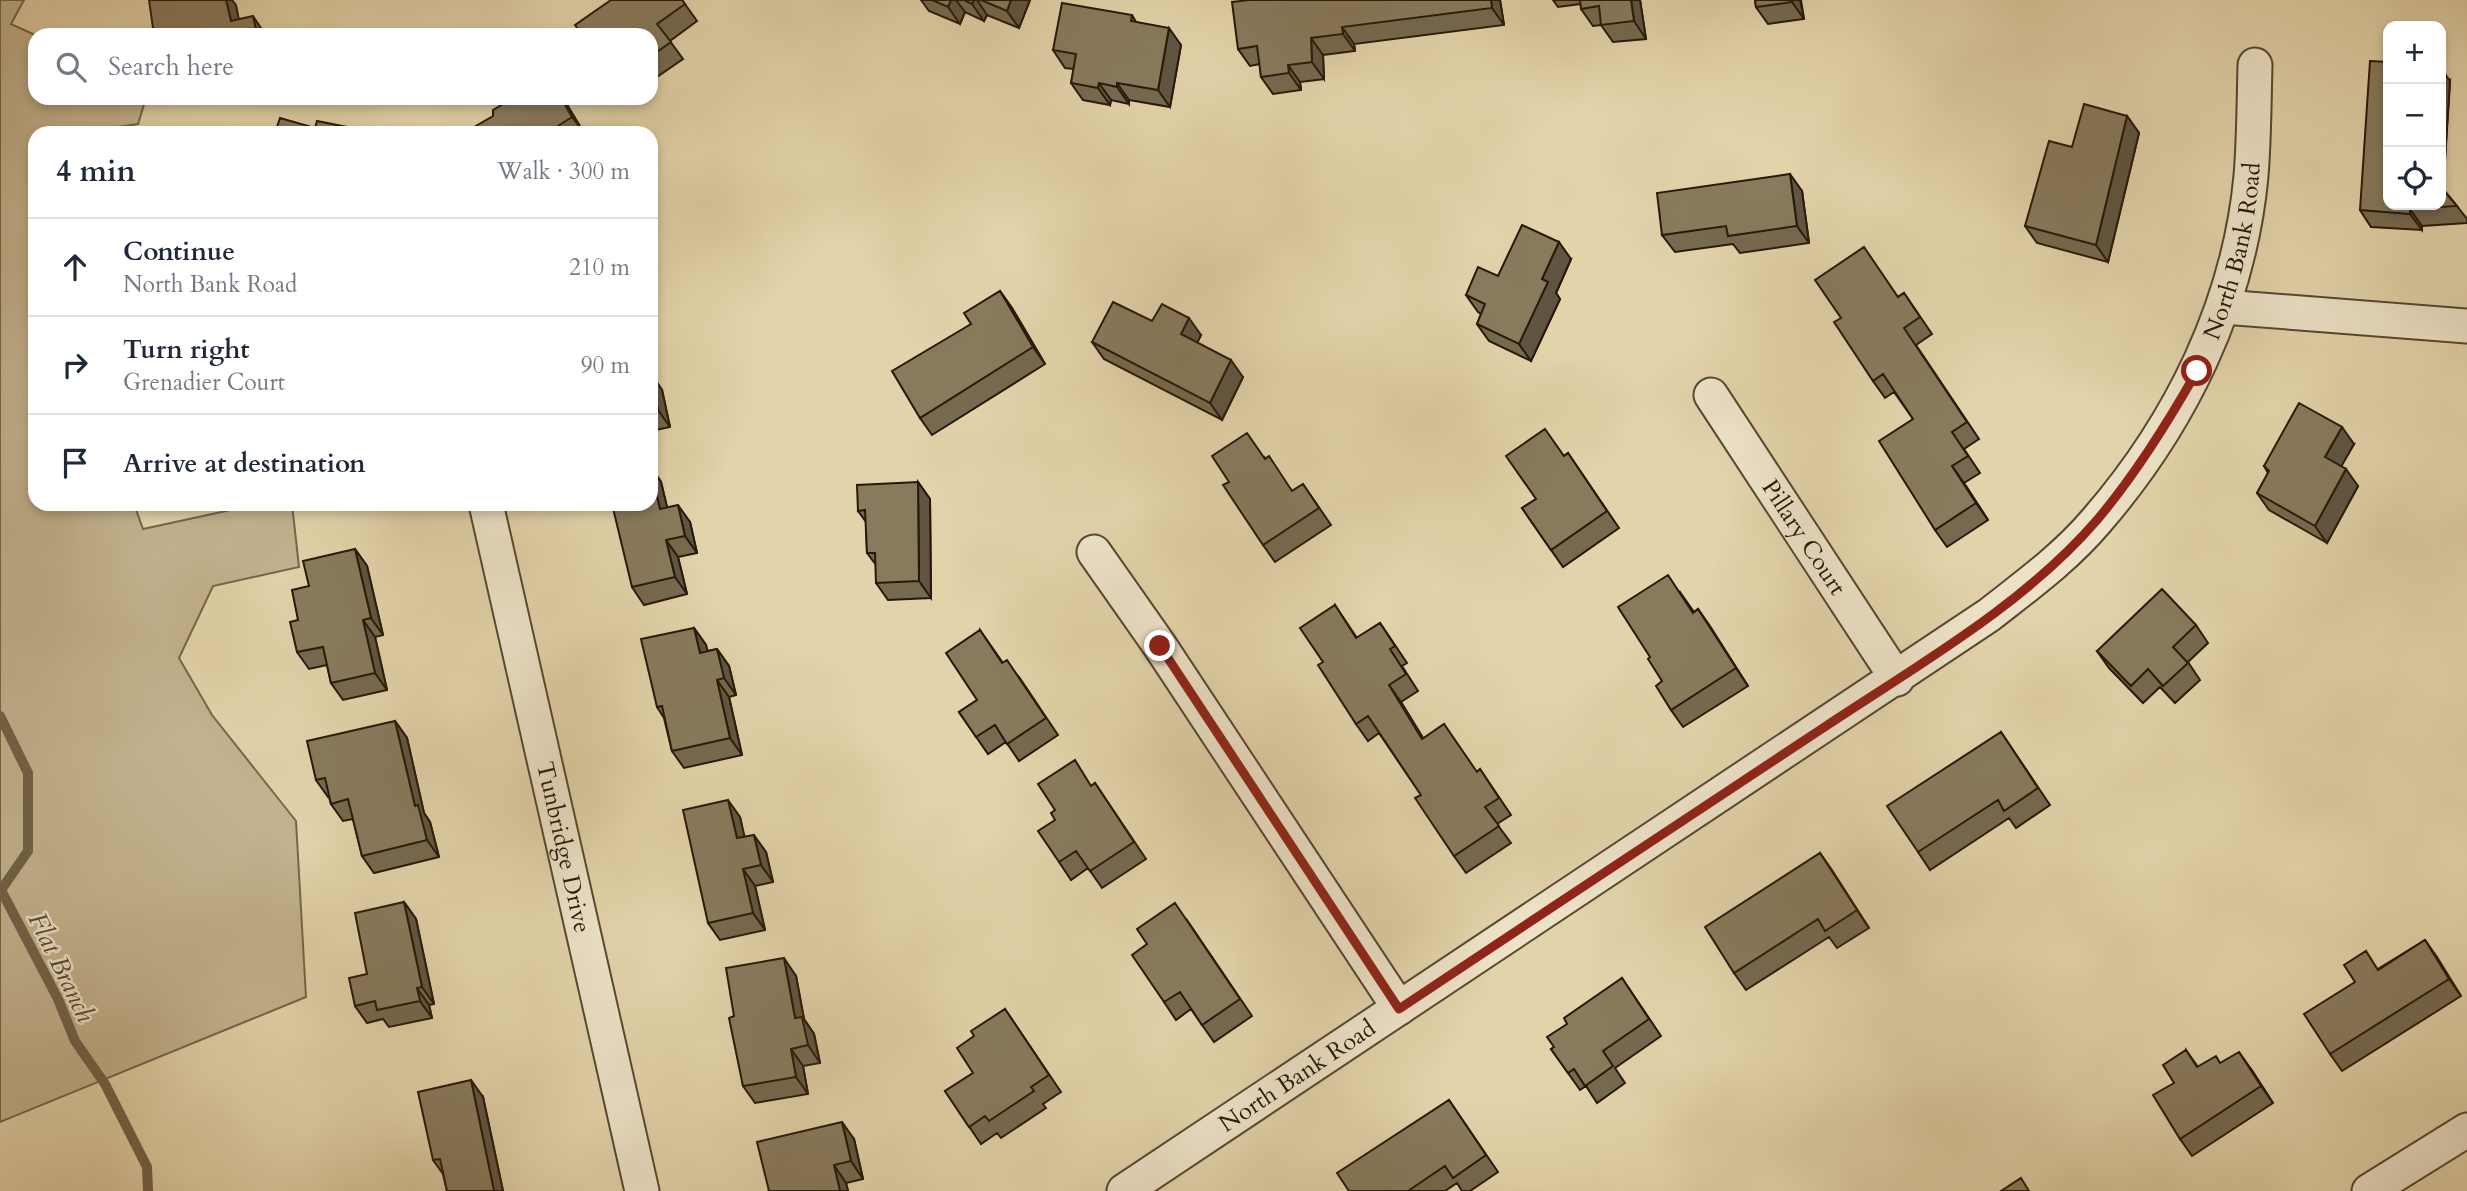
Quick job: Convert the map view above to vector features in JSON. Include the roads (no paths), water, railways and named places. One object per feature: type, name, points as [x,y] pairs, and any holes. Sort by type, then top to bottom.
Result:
[{"type":"street","name":"North Bank Road","points":[[1124,1191],[1897,679],[2008,601],[2045,571],[2096,522],[2156,443],[2197,371],[2223,307],[2238,256],[2251,177],[2255,65]]},
{"type":"street","points":[[2223,307],[2467,326]]},
{"type":"street","name":"Pillary Court","points":[[1711,395],[1897,679]]},
{"type":"street","name":"Tunbridge Drive","points":[[488,511],[642,1191]]},
{"type":"street","points":[[1094,552],[1160,646],[1399,1009]]},
{"type":"street","points":[[2369,1191],[2467,1130]]},
{"type":"waterway","name":"Flat Branch","points":[[0,716],[28,773],[28,851],[1,890],[58,999],[75,1041],[105,1084],[147,1167],[148,1191]]}]
